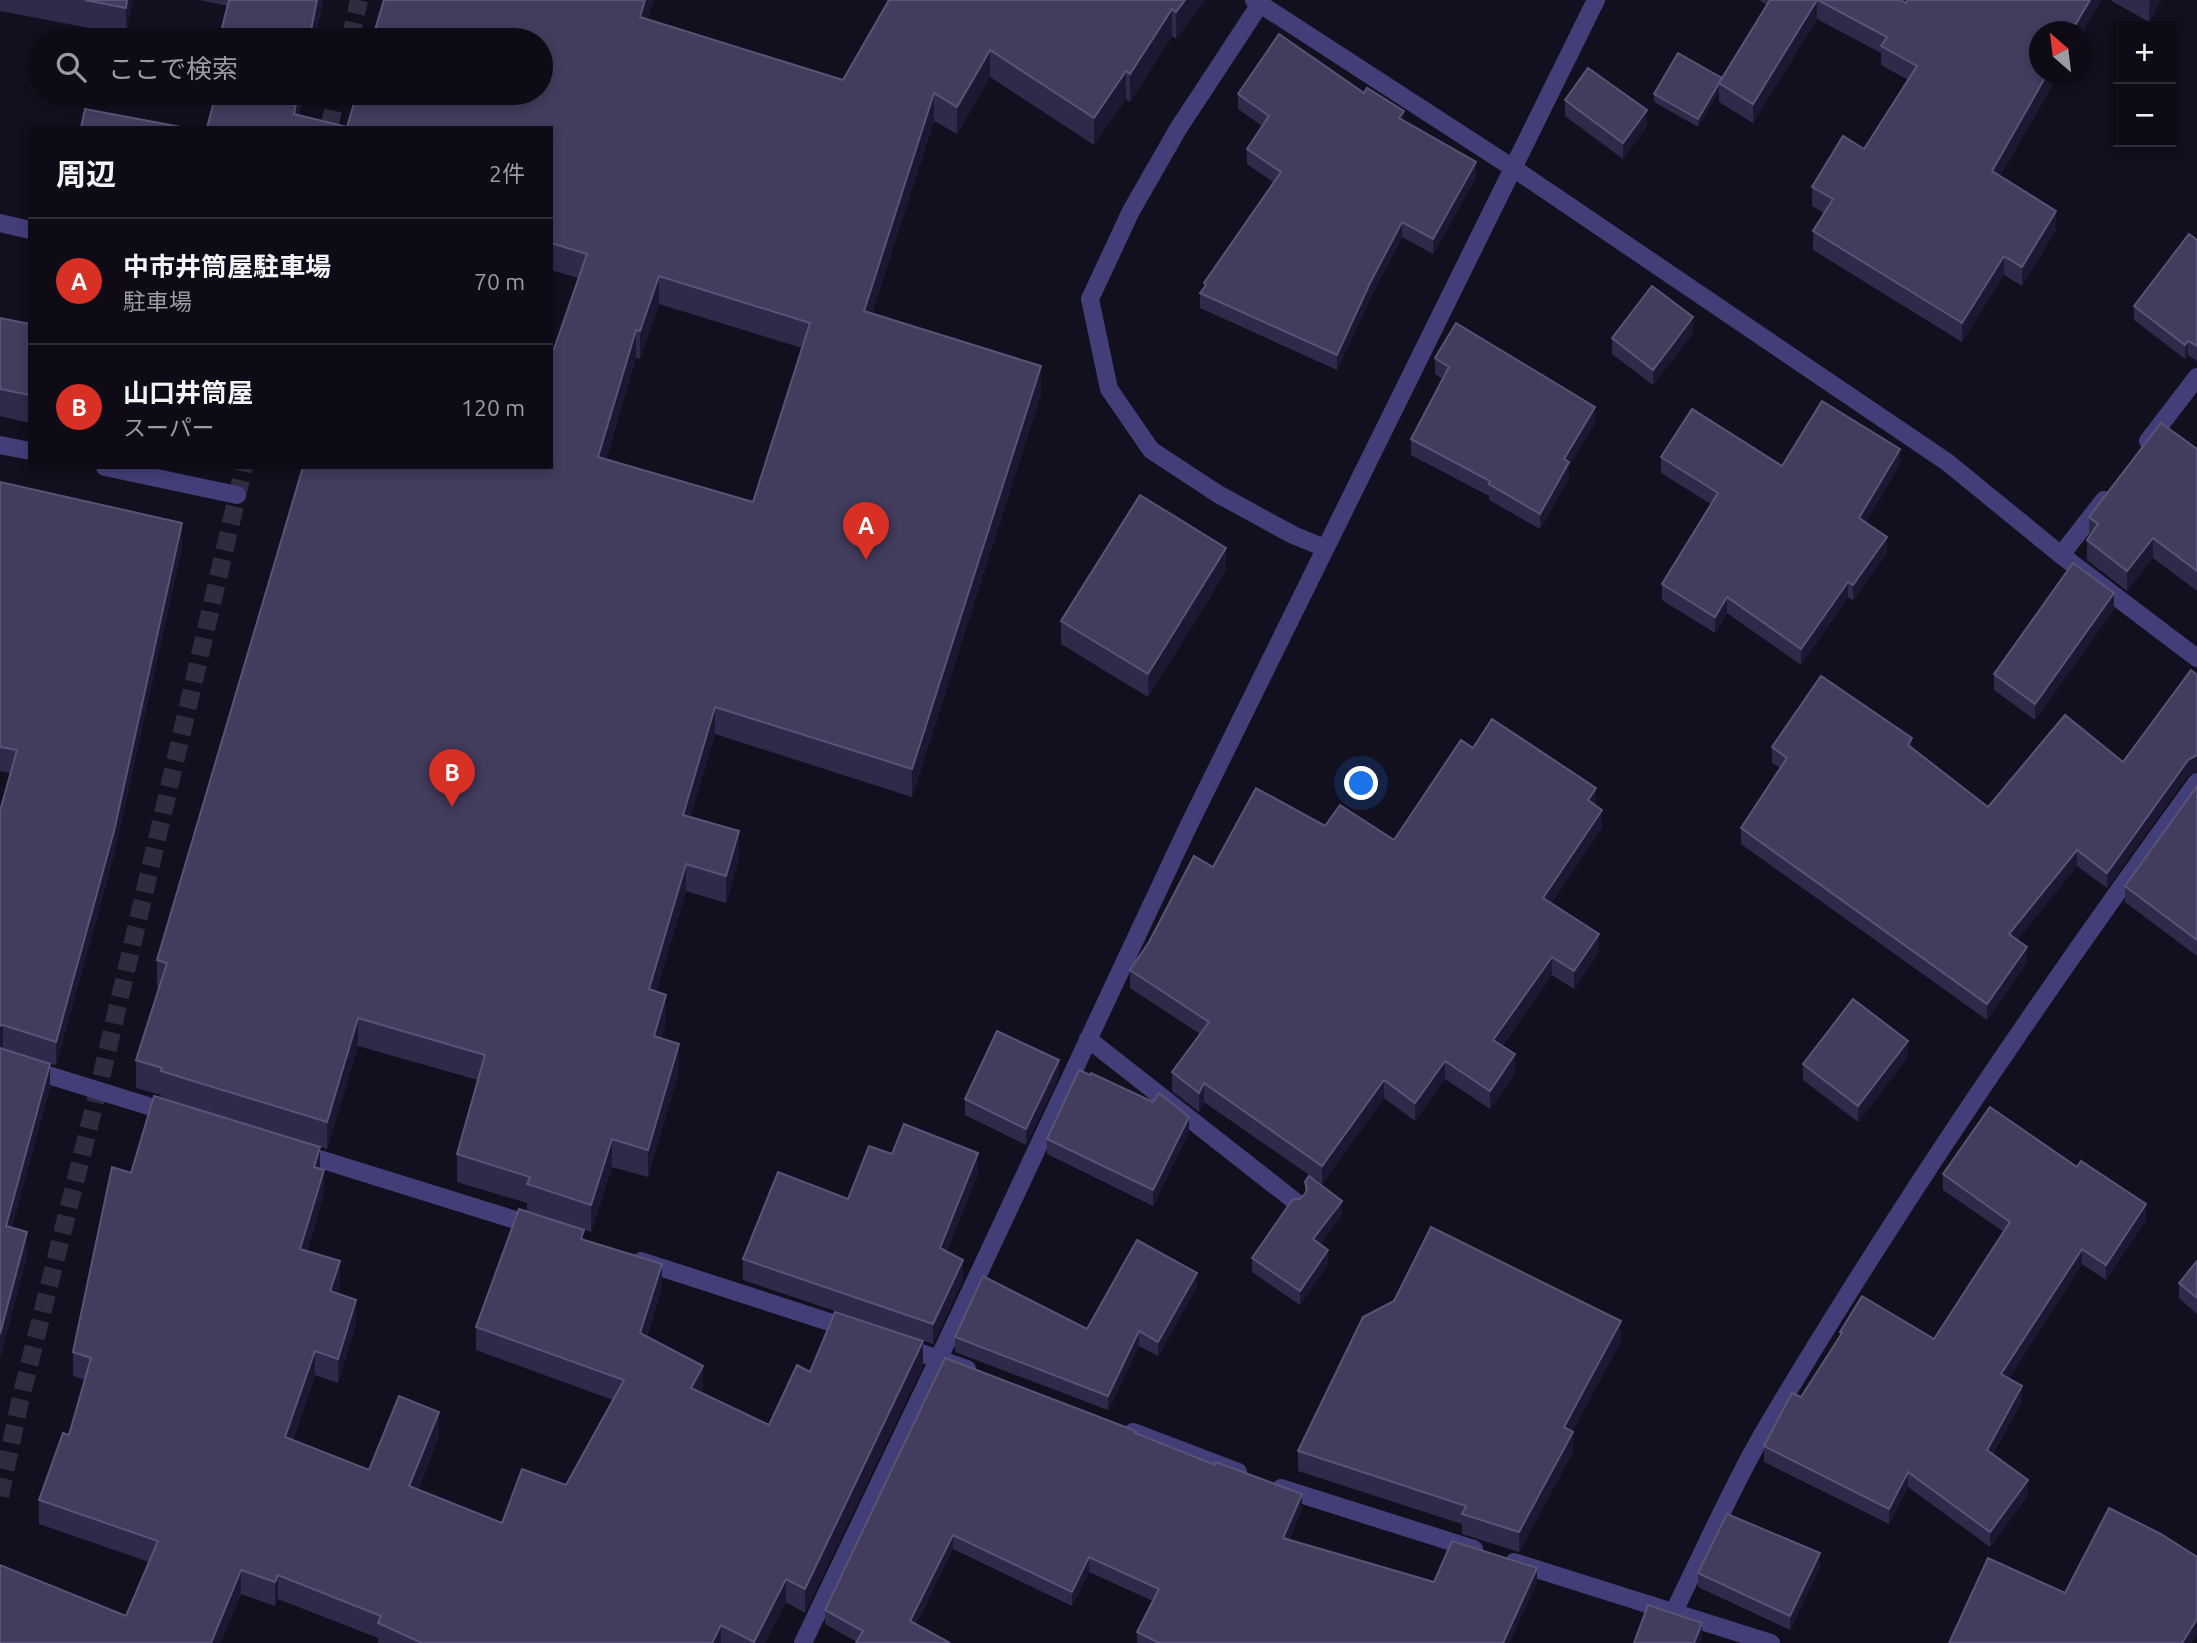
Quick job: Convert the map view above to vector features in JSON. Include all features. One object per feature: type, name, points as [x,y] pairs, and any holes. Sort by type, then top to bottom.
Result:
[{"type":"street","points":[[803,1643],[1187,829],[1596,0]]},
{"type":"street","points":[[1325,548],[1293,535],[1218,494],[1151,450],[1109,389],[1090,299],[1131,211],[1257,2],[1514,168],[1947,461],[2061,555],[2197,659]]},
{"type":"street","points":[[0,223],[28,230]]},
{"type":"street","points":[[2138,455],[2197,377]]},
{"type":"street","points":[[0,445],[28,452]]},
{"type":"street","points":[[114,469],[237,495]]},
{"type":"street","points":[[2061,555],[2112,488]]},
{"type":"street","points":[[1674,1611],[1761,1438],[1933,1160],[2110,901],[2197,782]]},
{"type":"street","points":[[1088,1039],[1296,1202]]},
{"type":"street","points":[[0,1060],[191,1119]]},
{"type":"street","points":[[284,1148],[561,1234]]},
{"type":"street","points":[[626,1256],[978,1373]]},
{"type":"street","points":[[1121,1428],[1303,1497],[1771,1643]]},
{"type":"building","points":[[85,0],[127,0],[126,8]]},
{"type":"building","points":[[229,0],[317,0],[311,28],[222,28]]},
{"type":"building","points":[[384,0],[645,0],[640,17],[843,80],[889,0],[1185,0],[1176,12],[1172,9],[1130,74],[1126,71],[1094,118],[990,50],[957,107],[934,93],[864,311],[1041,366],[912,769],[715,707],[683,815],[739,831],[726,876],[686,864],[649,989],[666,995],[654,1036],[679,1044],[648,1150],[612,1139],[591,1205],[527,1184],[530,1177],[457,1154],[485,1055],[358,1018],[327,1122],[161,1071],[162,1068],[136,1060],[167,963],[157,960],[302,469],[553,469],[553,349],[587,254],[553,244],[553,126],[347,126],[353,105],[553,105],[553,28],[376,28]],"holes":[[[659,276],[810,323],[753,502],[598,457],[636,330],[640,331]]]},
{"type":"building","points":[[1770,0],[1817,0],[1753,104],[1719,83]]},
{"type":"building","points":[[1818,0],[1901,0],[1906,3],[1907,0],[2090,0],[2078,21],[2029,21],[2029,84],[2041,84],[1992,171],[2056,211],[2022,267],[2004,256],[1962,323],[1813,231],[1833,199],[1812,187],[1843,136],[1864,149],[1917,66],[1881,46],[1887,37]]},
{"type":"building","points":[[1279,34],[1364,93],[1367,88],[1404,111],[1399,118],[1476,162],[1433,239],[1402,222],[1337,355],[1200,293],[1206,285],[1204,283],[1281,172],[1247,149],[1269,116],[1238,94]]},
{"type":"building","points":[[1678,53],[1722,78],[1698,119],[1654,94]]},
{"type":"building","points":[[1588,68],[1647,110],[1623,143],[1565,100]]},
{"type":"building","points":[[213,105],[296,105],[294,114],[343,126],[208,126]]},
{"type":"building","points":[[85,109],[175,126],[81,126]]},
{"type":"building","points":[[2189,234],[2197,240],[2197,346],[2188,341],[2185,345],[2134,306]]},
{"type":"building","points":[[1652,286],[1693,317],[1653,370],[1612,338]]},
{"type":"building","points":[[0,318],[28,324],[28,395],[0,389]]},
{"type":"building","points":[[1456,323],[1595,407],[1564,459],[1569,462],[1540,514],[1489,484],[1490,481],[1411,439],[1449,367],[1435,358]]},
{"type":"building","points":[[1822,401],[1900,449],[1859,518],[1887,537],[1853,585],[1848,582],[1801,649],[1727,597],[1715,617],[1662,584],[1718,493],[1661,457],[1692,409],[1782,466]]},
{"type":"building","points":[[2161,423],[2197,449],[2197,571],[2153,538],[2127,571],[2087,540],[2098,524],[2089,517]]},
{"type":"building","points":[[0,482],[182,523],[114,831],[56,1042],[0,1026],[0,811],[17,750],[0,747]]},
{"type":"building","points":[[1140,495],[1226,548],[1148,674],[1061,621]]},
{"type":"building","points":[[2073,563],[2114,593],[2035,704],[1994,674]]},
{"type":"building","points":[[2191,670],[2197,675],[2197,755],[2188,760],[2107,873],[2077,850],[2009,934],[2027,947],[1987,1004],[1741,828],[1787,758],[1772,747],[1821,676],[1912,738],[1908,745],[1988,807],[2065,715],[2123,762]]},
{"type":"building","points":[[1492,719],[1596,788],[1588,800],[1602,810],[1543,898],[1599,934],[1574,971],[1552,957],[1493,1040],[1515,1054],[1490,1091],[1445,1061],[1415,1103],[1384,1080],[1322,1166],[1204,1083],[1199,1093],[1172,1072],[1209,1022],[1130,970],[1149,942],[1194,856],[1213,867],[1256,788],[1325,826],[1340,805],[1394,840],[1461,740],[1473,748]]},
{"type":"building","points":[[2197,786],[2197,940],[2125,886]]},
{"type":"building","points":[[1853,999],[1908,1041],[1858,1106],[1803,1064]]},
{"type":"building","points":[[997,1031],[1059,1060],[1026,1129],[965,1099]]},
{"type":"building","points":[[0,1048],[50,1064],[6,1226],[27,1232],[0,1334]]},
{"type":"building","points":[[1079,1070],[1153,1102],[1159,1093],[1189,1117],[1153,1190],[1047,1139]]},
{"type":"building","points":[[154,1096],[320,1147],[314,1167],[324,1170],[300,1249],[340,1261],[330,1291],[356,1300],[338,1359],[315,1351],[285,1437],[369,1470],[399,1396],[439,1412],[409,1486],[502,1523],[522,1469],[566,1485],[624,1380],[476,1327],[519,1209],[584,1230],[581,1239],[662,1264],[640,1333],[703,1366],[691,1388],[769,1425],[797,1365],[810,1372],[835,1312],[923,1341],[805,1589],[786,1579],[754,1642],[721,1625],[712,1643],[422,1643],[378,1623],[381,1616],[278,1575],[275,1582],[241,1570],[211,1643],[0,1643],[0,1565],[126,1616],[158,1541],[39,1500],[63,1433],[69,1435],[91,1358],[73,1352],[112,1167],[131,1173]]},
{"type":"building","points":[[1990,1107],[2077,1167],[2081,1161],[2146,1204],[2106,1265],[2082,1249],[2001,1374],[2022,1386],[1987,1450],[2028,1480],[1990,1532],[1908,1472],[1889,1509],[1764,1446],[1792,1393],[1801,1397],[1862,1296],[1934,1339],[2010,1222],[1943,1174]]},
{"type":"building","points":[[904,1124],[978,1153],[940,1248],[963,1260],[933,1324],[743,1259],[778,1172],[848,1199],[869,1146],[892,1154]]},
{"type":"building","points":[[1309,1176],[1342,1201],[1313,1239],[1328,1250],[1300,1291],[1252,1258],[1293,1199],[1300,1199],[1305,1194],[1305,1182]]},
{"type":"building","points":[[1431,1227],[1621,1321],[1564,1427],[1573,1432],[1519,1532],[1462,1514],[1466,1506],[1298,1451],[1363,1317],[1394,1301]]},
{"type":"building","points":[[1137,1240],[1197,1273],[1158,1342],[1139,1331],[1108,1396],[955,1337],[983,1276],[1087,1329]]},
{"type":"building","points":[[2197,1261],[2197,1298],[2179,1283]]},
{"type":"building","points":[[945,1358],[1136,1431],[1135,1433],[1215,1465],[1216,1462],[1302,1494],[1283,1538],[1434,1582],[1452,1541],[1537,1568],[1503,1643],[1159,1643],[1137,1632],[1159,1589],[1089,1557],[1072,1592],[953,1535],[910,1621],[950,1643],[856,1643],[863,1631],[825,1610]]},
{"type":"building","points":[[2109,1508],[2161,1534],[2197,1557],[2197,1619],[2182,1643],[1949,1643],[1988,1558],[2065,1593]]},
{"type":"building","points":[[1727,1514],[1820,1553],[1790,1616],[1698,1573]]},
{"type":"building","points":[[1648,1605],[1702,1623],[1694,1643],[1634,1643]]},
{"type":"tunnel","points":[[353,28],[359,0]]},
{"type":"tunnel","points":[[329,126],[334,105]]},
{"type":"tunnel","points":[[0,1496],[20,1401],[98,1091],[244,469]]},
{"type":"place","name":"中市井筒屋駐車場","points":[[866,560]]},
{"type":"place","name":"山口井筒屋","points":[[452,807]]}]
